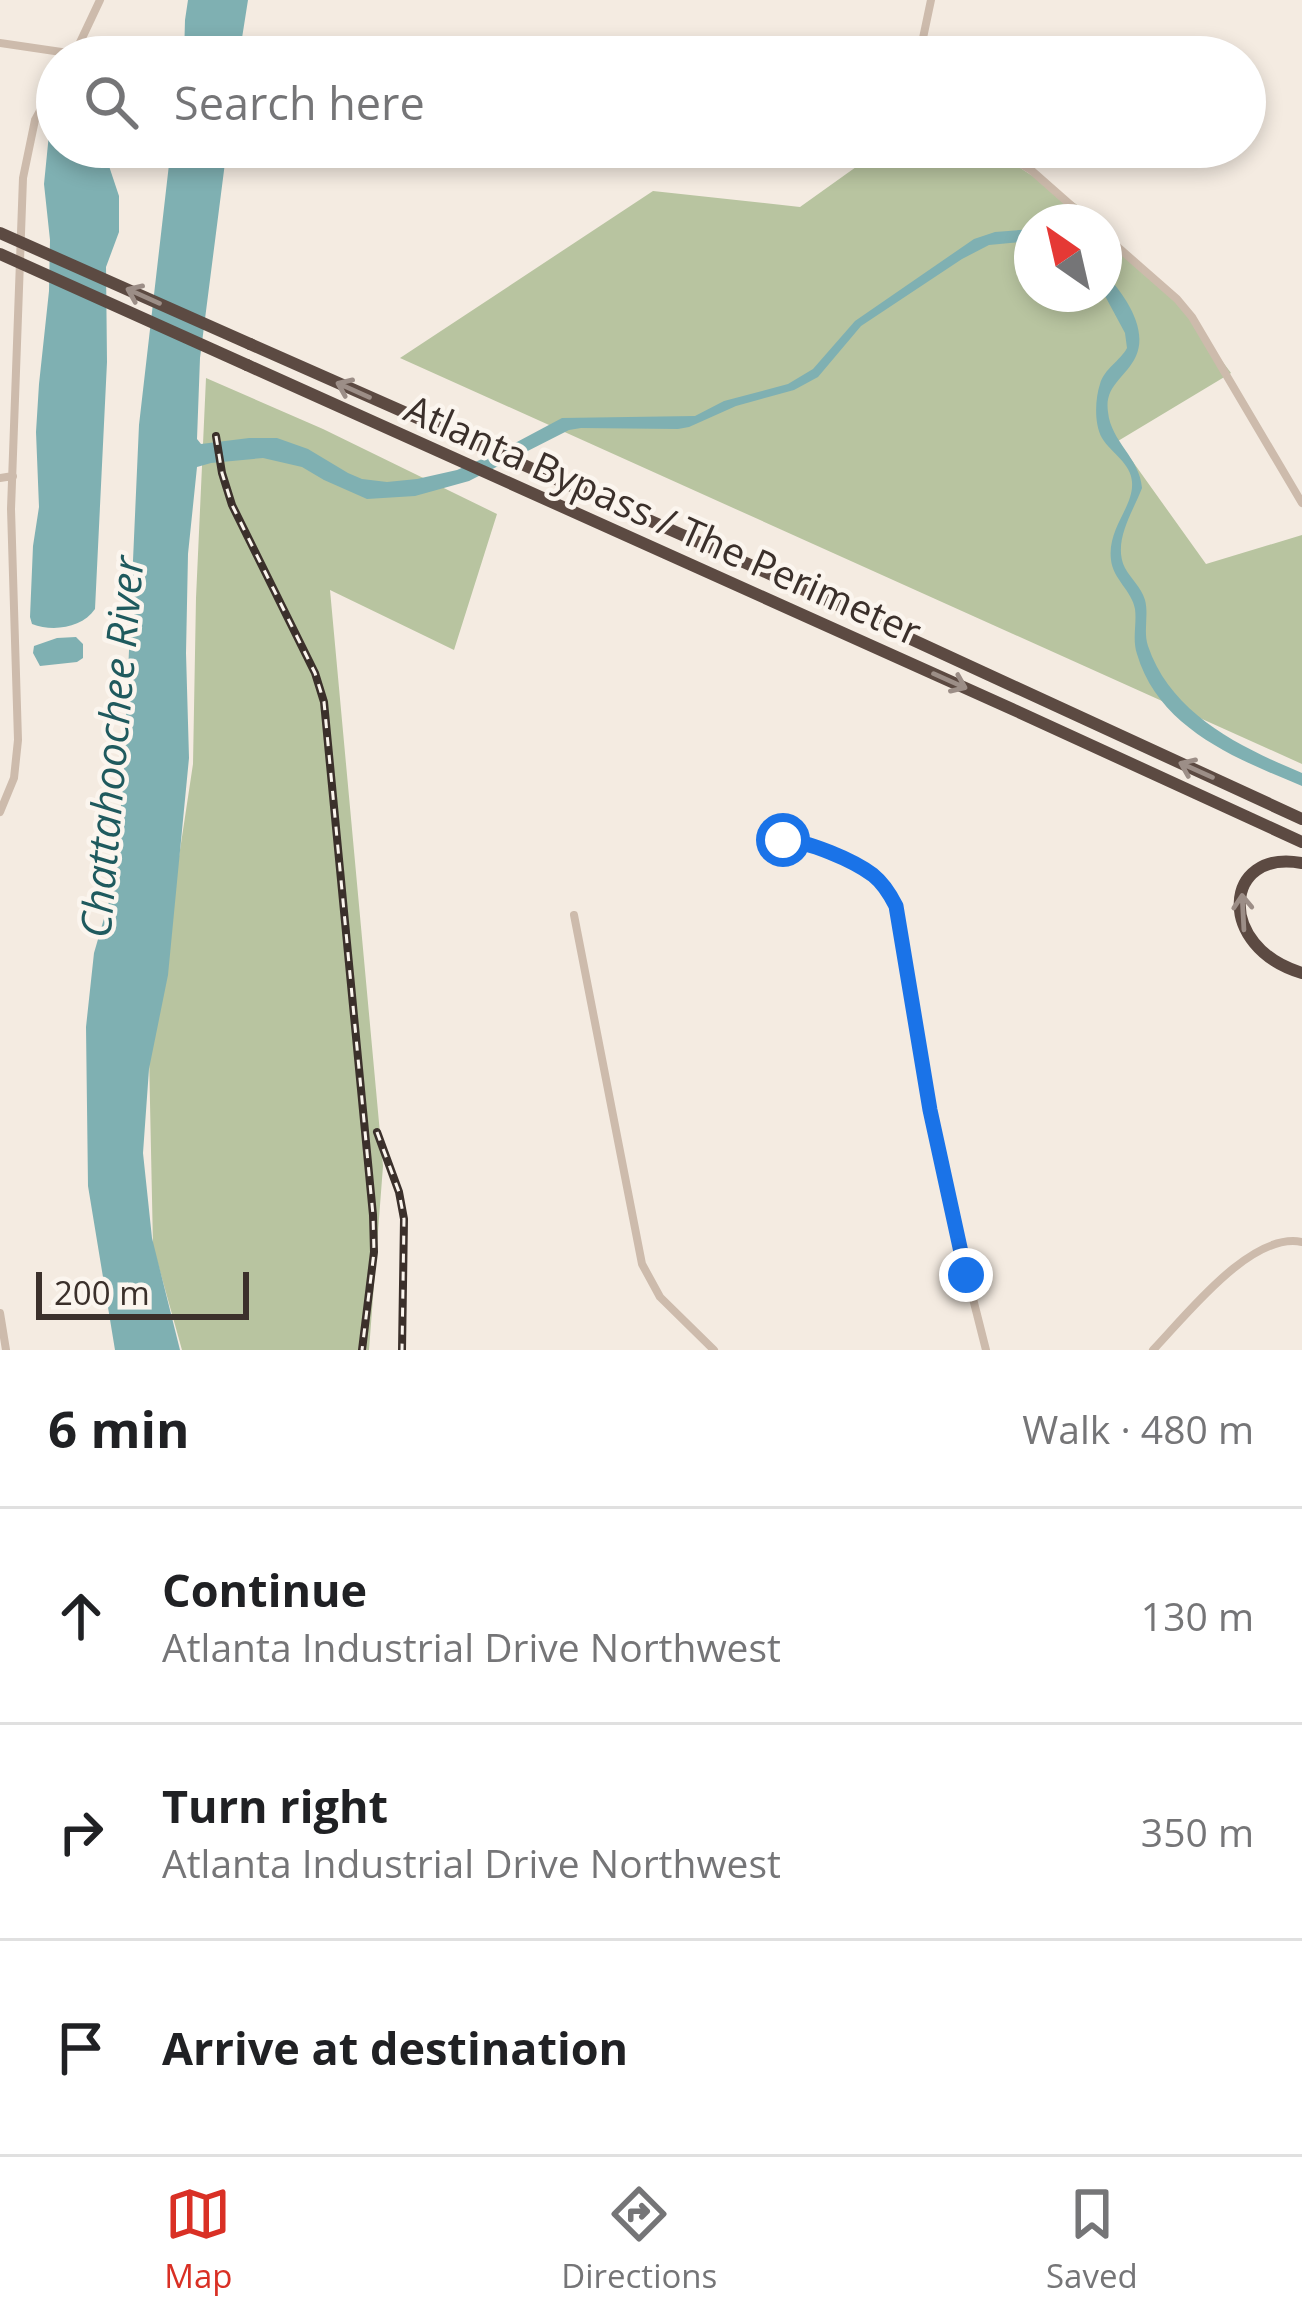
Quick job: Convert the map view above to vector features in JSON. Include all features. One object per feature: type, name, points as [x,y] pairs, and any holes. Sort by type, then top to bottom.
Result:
[{"type":"highway","name":"Atlanta Bypass / The Perimeter","points":[[0,233],[748,564],[1302,819]]},
{"type":"highway","name":"Atlanta Bypass / The Perimeter","points":[[0,254],[1302,842]]},
{"type":"highway","points":[[1302,863],[1280,862],[1258,871],[1241,892],[1239,912],[1244,931],[1258,950],[1302,973]]},
{"type":"street","points":[[83,36],[100,0]]},
{"type":"street","points":[[923,36],[931,0]]},
{"type":"street","points":[[0,43],[36,49]]},
{"type":"street","points":[[0,812],[14,778],[19,740],[13,476],[25,161],[36,118]]},
{"type":"street","points":[[1028,168],[1070,204]]},
{"type":"street","points":[[1122,251],[1192,317],[1302,502]]},
{"type":"street","points":[[0,478],[13,476]]},
{"type":"street","points":[[770,844],[798,841],[860,866],[882,883],[896,906],[945,1188],[986,1350]]},
{"type":"street","points":[[574,915],[642,1264],[661,1297],[714,1350]]},
{"type":"street","points":[[1153,1350],[1236,1266],[1285,1241],[1302,1242]]},
{"type":"street","points":[[0,1312],[6,1350]]},
{"type":"green space","points":[[855,168],[1020,168],[1076,204],[1014,204],[1014,312],[1122,312],[1122,248],[1181,306],[1231,373],[1118,441],[1206,564],[1302,535],[1302,764],[400,358],[653,191],[800,207]]},
{"type":"green space","points":[[206,378],[497,514],[454,650],[330,590],[383,1166],[369,1350],[182,1350],[153,1246],[149,1055],[193,764]]},
{"type":"water","points":[[188,0],[248,0],[242,36],[185,36]]},
{"type":"water","points":[[46,168],[110,168],[119,196],[119,232],[106,267],[107,362],[95,609],[83,620],[58,628],[32,624],[30,617],[39,507],[36,432],[49,291]]},
{"type":"water","points":[[169,168],[224,168],[200,358],[197,439],[201,444],[277,438],[362,479],[387,482],[457,470],[562,418],[695,416],[724,401],[788,384],[813,369],[855,321],[974,239],[1014,230],[1014,243],[989,245],[962,259],[861,326],[818,377],[689,427],[569,430],[469,481],[415,496],[367,499],[302,467],[263,458],[197,467],[188,554],[189,758],[168,975],[149,1069],[143,1153],[152,1238],[180,1350],[115,1350],[88,1186],[86,1027],[94,953],[112,891],[123,786],[139,425]]},
{"type":"water","points":[[1122,296],[1136,322],[1139,345],[1108,403],[1110,423],[1142,488],[1121,548],[1125,568],[1145,600],[1148,646],[1173,691],[1190,709],[1232,739],[1302,773],[1302,786],[1227,752],[1182,722],[1148,680],[1137,654],[1135,609],[1111,560],[1113,538],[1132,491],[1131,475],[1102,438],[1097,419],[1102,379],[1127,348],[1114,312],[1122,312]]},
{"type":"water","points":[[76,637],[83,644],[83,658],[40,666],[34,646]]},
{"type":"railway","points":[[216,436],[232,505],[315,673],[324,702],[373,1215],[374,1252],[362,1350]]},
{"type":"railway","points":[[377,1132],[404,1219],[402,1350]]},
{"type":"route","points":[[783,840],[798,841],[860,866],[882,883],[896,906],[930,1110],[966,1275]]},
{"type":"water label","name":"Chattahoochee River","points":[[112,747]]}]
